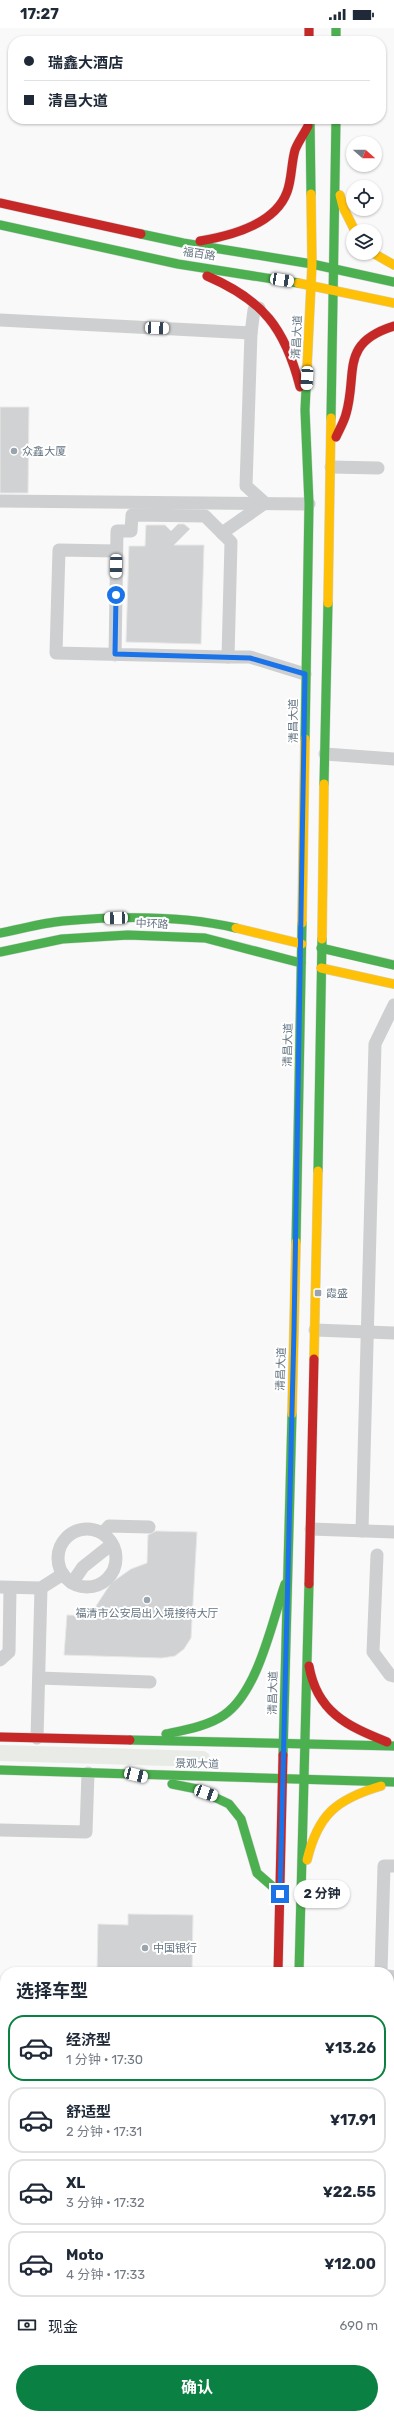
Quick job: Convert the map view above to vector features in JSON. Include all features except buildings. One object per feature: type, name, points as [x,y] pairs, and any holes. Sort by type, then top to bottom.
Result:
[{"type":"main road","points":[[183,243],[216,239],[245,230],[272,213],[286,196],[295,150],[308,124]]},
{"type":"main road","name":"清昌大道","points":[[278,1967],[302,944],[305,674],[309,504],[305,410],[312,285],[310,124]]},
{"type":"main road","points":[[299,1967],[306,1635],[311,1529],[315,1330],[321,948],[332,448],[336,124]]},
{"type":"main road","points":[[335,165],[342,207],[350,224]]},
{"type":"main road","name":"福百路","points":[[0,203],[183,243],[334,268],[394,282]]},
{"type":"main road","name":"福百路","points":[[0,225],[178,264],[312,285],[394,303]]},
{"type":"main road","points":[[382,258],[394,265]]},
{"type":"main road","points":[[178,264],[234,288],[259,308],[290,350],[305,410]]},
{"type":"main road","points":[[332,448],[346,414],[352,363],[362,344],[378,331],[394,326]]},
{"type":"main road","name":"中环路","points":[[0,933],[62,921],[137,918],[207,921],[302,944]]},
{"type":"main road","name":"中环路","points":[[0,952],[62,939],[128,935],[197,938],[301,963]]},
{"type":"main road","points":[[321,948],[394,965]]},
{"type":"main road","points":[[321,968],[394,984]]},
{"type":"main road","points":[[135,1741],[190,1729],[225,1714],[241,1696],[260,1659],[287,1577]]},
{"type":"main road","points":[[306,1635],[309,1672],[324,1707],[357,1729],[394,1745]]},
{"type":"main road","name":"景观大道","points":[[0,1737],[135,1741],[394,1745]]},
{"type":"main road","name":"景观大道","points":[[0,1770],[394,1782]]},
{"type":"main road","points":[[136,1775],[197,1790],[229,1804],[241,1819],[258,1873],[280,1894]]},
{"type":"main road","points":[[300,1893],[310,1842],[320,1821],[340,1801],[394,1782]]},
{"type":"street","points":[[259,308],[254,310],[251,333],[246,486],[265,503]]},
{"type":"street","points":[[0,320],[251,333]]},
{"type":"street","points":[[331,467],[378,468]]},
{"type":"street","points":[[0,501],[309,504]]},
{"type":"street","points":[[222,533],[265,503]]},
{"type":"street","points":[[115,654],[117,531],[131,531],[132,515],[205,516],[231,542],[228,657]]},
{"type":"street","points":[[116,551],[59,550],[56,653],[250,658],[305,674]]},
{"type":"street","points":[[325,754],[394,759]]},
{"type":"street","points":[[362,1530],[375,1044],[394,1005]]},
{"type":"street","points":[[315,1330],[394,1333]]},
{"type":"street","points":[[103,1533],[109,1526],[149,1527]]},
{"type":"street","points":[[85,1529],[103,1533],[112,1544],[116,1559],[114,1569],[109,1577],[92,1587],[82,1587],[72,1583],[63,1574],[58,1560],[59,1551],[68,1536],[85,1529]]},
{"type":"street","points":[[311,1529],[394,1532]]},
{"type":"street","points":[[72,1583],[83,1567],[112,1544]]},
{"type":"street","points":[[377,1555],[373,1652],[390,1675],[394,1676]]},
{"type":"street","points":[[0,1660],[9,1652],[5,1587],[41,1588],[63,1574]]},
{"type":"street","points":[[36,1738],[41,1588]]},
{"type":"street","points":[[39,1678],[150,1682]]},
{"type":"street","points":[[0,1830],[86,1832],[88,1773]]},
{"type":"street","points":[[382,1967],[384,1866],[394,1866]]},
{"type":"shaded area","points":[[0,1745],[204,1751],[209,1754],[210,1760],[208,1765],[202,1767],[0,1761]]},
{"type":"traffic: fast","points":[[336,28],[336,36]]},
{"type":"traffic: fast","points":[[310,124],[311,194]]},
{"type":"traffic: fast","points":[[331,418],[336,124]]},
{"type":"traffic: fast","points":[[0,225],[178,264],[298,283]]},
{"type":"traffic: fast","points":[[141,234],[183,243],[312,264],[394,282]]},
{"type":"traffic: fast","points":[[305,739],[309,504],[305,410],[307,368]]},
{"type":"traffic: fast","points":[[324,784],[328,603]]},
{"type":"traffic: fast","points":[[0,933],[55,922],[106,918],[172,919],[236,928]]},
{"type":"traffic: fast","points":[[296,1242],[302,923]]},
{"type":"traffic: fast","points":[[0,952],[62,939],[128,935],[205,938],[301,963]]},
{"type":"traffic: fast","points":[[318,1171],[322,939]]},
{"type":"traffic: fast","points":[[321,948],[394,965]]},
{"type":"traffic: fast","points":[[283,1755],[292,1414]]},
{"type":"traffic: fast","points":[[166,1734],[211,1722],[224,1715],[236,1704],[246,1690],[255,1673],[269,1636],[285,1584]]},
{"type":"traffic: fast","points":[[299,1967],[309,1584]]},
{"type":"traffic: fast","points":[[130,1740],[394,1746]]},
{"type":"traffic: fast","points":[[0,1770],[394,1782]]},
{"type":"traffic: fast","points":[[172,1784],[197,1789],[229,1804],[241,1819],[257,1873],[280,1893]]},
{"type":"traffic: slow","points":[[307,368],[312,264],[311,194]]},
{"type":"traffic: slow","points":[[340,195],[343,207],[352,224]]},
{"type":"traffic: slow","points":[[382,258],[394,265]]},
{"type":"traffic: slow","points":[[298,283],[394,303]]},
{"type":"traffic: slow","points":[[328,603],[331,418]]},
{"type":"traffic: slow","points":[[302,923],[305,739]]},
{"type":"traffic: slow","points":[[322,939],[324,784]]},
{"type":"traffic: slow","points":[[236,928],[302,944]]},
{"type":"traffic: slow","points":[[321,968],[394,984]]},
{"type":"traffic: slow","points":[[314,1359],[318,1171]]},
{"type":"traffic: slow","points":[[292,1414],[296,1242]]},
{"type":"traffic: slow","points":[[307,1860],[317,1831],[332,1811],[341,1803],[352,1797],[381,1786]]},
{"type":"traffic: jam","points":[[309,28],[309,36]]},
{"type":"traffic: jam","points":[[200,241],[238,232],[262,221],[273,213],[287,192],[295,150],[308,126]]},
{"type":"traffic: jam","points":[[0,203],[141,234]]},
{"type":"traffic: jam","points":[[207,276],[243,295],[269,318],[279,332],[287,348],[300,387]]},
{"type":"traffic: jam","points":[[336,437],[346,414],[354,361],[358,351],[365,341],[377,333],[394,326]]},
{"type":"traffic: jam","points":[[309,1584],[314,1359]]},
{"type":"traffic: jam","points":[[309,1666],[313,1682],[319,1695],[336,1715],[359,1730],[387,1742]]},
{"type":"traffic: jam","points":[[0,1737],[130,1740]]},
{"type":"traffic: jam","points":[[278,1967],[283,1755]]},
{"type":"place","name":"众鑫大厦","points":[[14,451]]},
{"type":"place","name":"霞盛","points":[[318,1293]]},
{"type":"place","name":"福清市公安局出入境接待大厅","points":[[147,1600]]},
{"type":"place","name":"中国银行","points":[[145,1948]]},
{"type":"route","points":[[116,595],[115,654],[250,658],[305,674],[305,753],[294,1330],[280,1894]]}]
